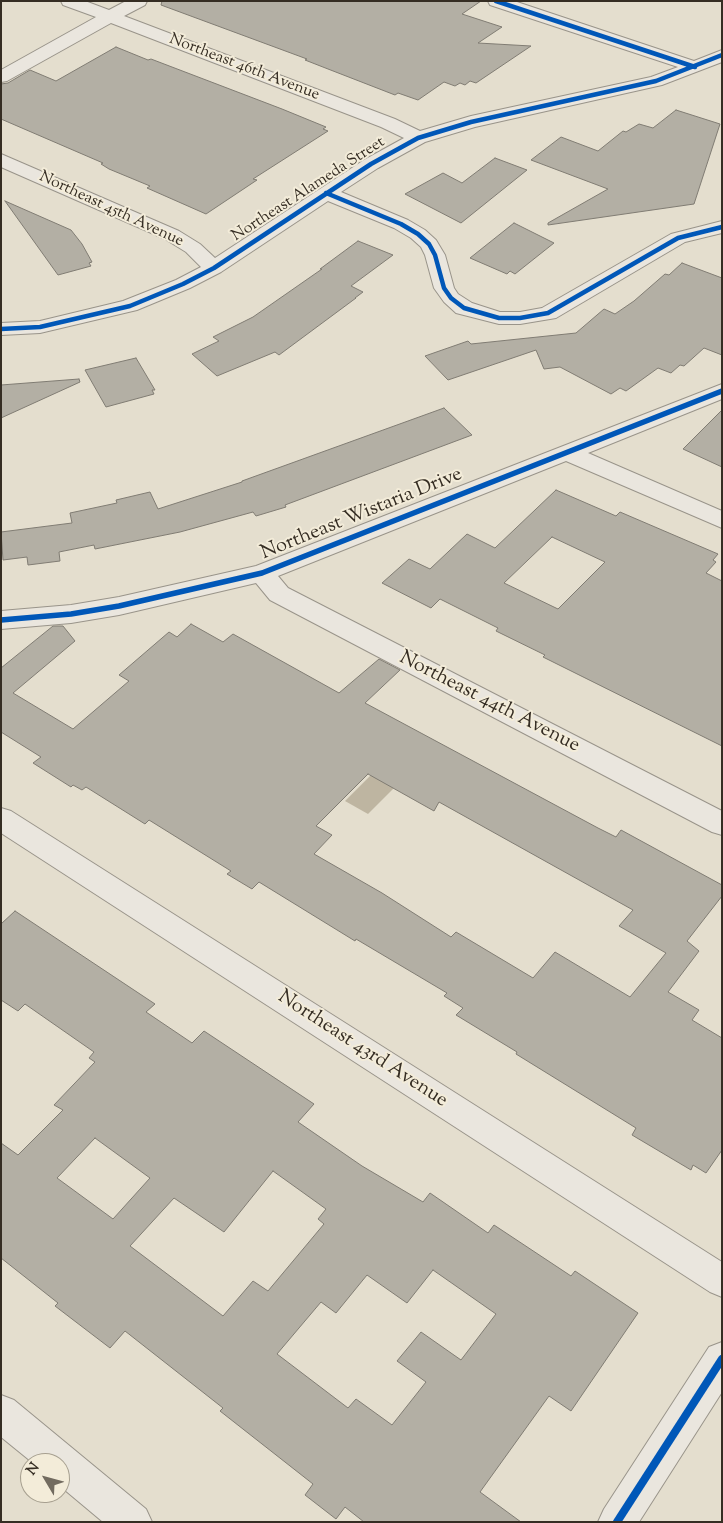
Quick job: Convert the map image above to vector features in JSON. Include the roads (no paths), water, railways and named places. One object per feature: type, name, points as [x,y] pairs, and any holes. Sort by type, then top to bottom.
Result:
[{"type":"street","name":"Northeast 46th Avenue","points":[[70,1],[388,123],[418,138]]},
{"type":"street","points":[[1,77],[139,1]]},
{"type":"street","points":[[496,1],[695,67]]},
{"type":"street","name":"Northeast Alameda Street","points":[[1,329],[40,327],[130,306],[184,284],[214,268],[371,164],[418,138],[471,122],[656,81],[722,55]]},
{"type":"street","name":"Northeast 45th Avenue","points":[[1,160],[172,235],[193,248],[214,268]]},
{"type":"street","points":[[326,193],[401,224],[418,234],[429,244],[435,255],[444,288],[451,298],[464,308],[499,318],[520,318],[548,313],[678,238],[722,227]]},
{"type":"street","name":"Northeast Wistaria Drive","points":[[1,620],[71,614],[119,606],[262,573],[722,391]]},
{"type":"street","points":[[566,452],[722,520]]},
{"type":"street","name":"Northeast 44th Avenue","points":[[262,573],[279,594],[722,824]]},
{"type":"street","name":"Northeast 43rd Avenue","points":[[1,819],[722,1281]]},
{"type":"street","points":[[616,1522],[722,1359]]},
{"type":"street","points":[[1,1413],[133,1522]]}]
